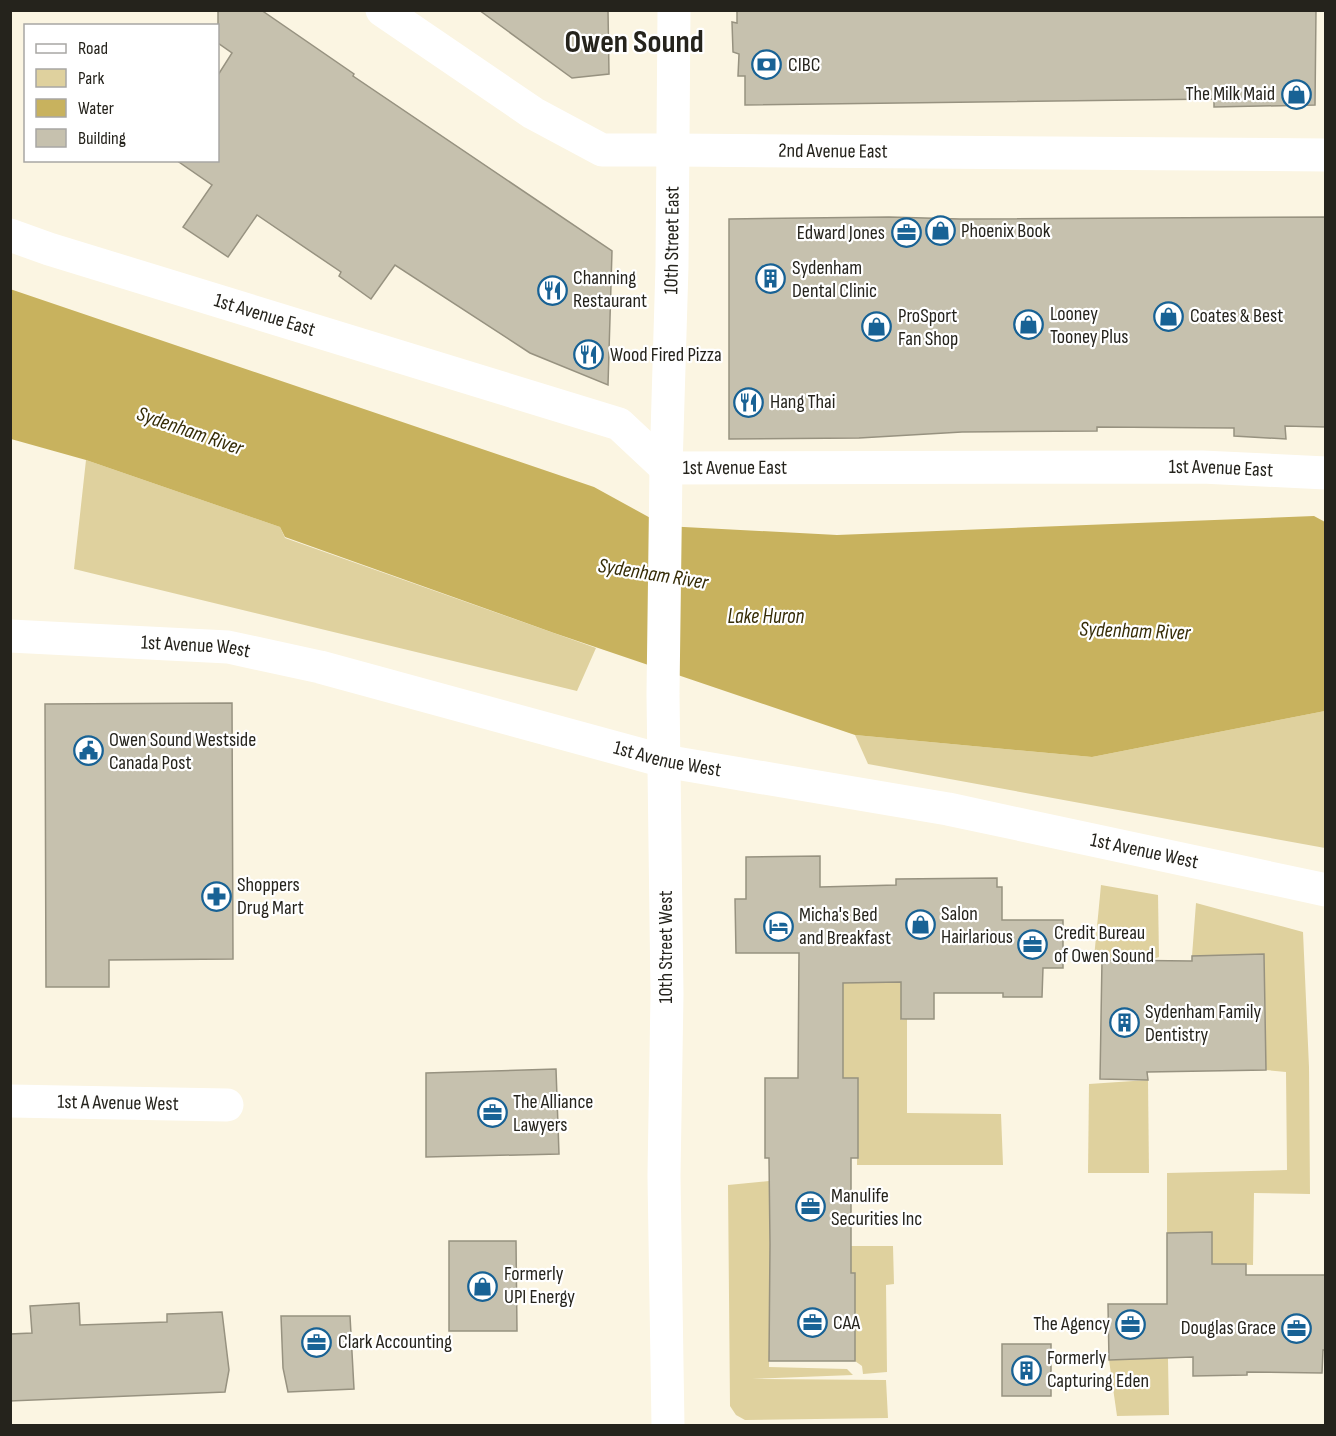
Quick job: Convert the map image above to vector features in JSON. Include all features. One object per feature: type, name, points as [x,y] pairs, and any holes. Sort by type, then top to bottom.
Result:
[{"type":"street","name":"2nd Avenue East","points":[[382,10],[533,113],[602,150],[1326,155]]},
{"type":"street","name":"10th Street East","points":[[666,468],[674,10]]},
{"type":"street","name":"1st Avenue East","points":[[10,235],[619,424],[666,468],[1202,467],[1326,473]]},
{"type":"street","name":"10th Street West","points":[[666,468],[663,694],[667,994],[664,1176],[668,1425]]},
{"type":"street","name":"1st Avenue West","points":[[10,636],[228,647],[320,667],[664,761],[948,809],[1326,890]]},
{"type":"street","name":"1st A Avenue West","points":[[10,1101],[227,1105]]},
{"type":"green space","points":[[86,460],[280,527],[285,538],[596,648],[577,691],[74,569]]},
{"type":"green space","points":[[1325,711],[1325,848],[868,764],[855,735],[1092,757]]},
{"type":"green space","points":[[1101,885],[1158,895],[1159,957],[1150,960],[1094,958]]},
{"type":"green space","points":[[1196,903],[1303,932],[1309,1067],[1310,1194],[1254,1193],[1253,1265],[1212,1264],[1211,1233],[1167,1233],[1167,1173],[1287,1170],[1286,1072],[1266,1070],[1264,954],[1192,956]]},
{"type":"green space","points":[[843,982],[901,982],[901,1020],[907,1019],[907,1113],[1001,1114],[1003,1165],[857,1165],[858,1078],[840,1078],[843,1066]]},
{"type":"green space","points":[[1148,1080],[1149,1173],[1088,1173],[1089,1084]]},
{"type":"green space","points":[[769,1181],[770,1234],[851,1246],[893,1246],[894,1284],[886,1285],[887,1372],[863,1374],[862,1366],[855,1361],[855,1273],[770,1273],[769,1367],[847,1369],[853,1375],[752,1379],[886,1380],[888,1418],[745,1420],[736,1415],[730,1406],[728,1185]]},
{"type":"green space","points":[[1154,1304],[1167,1304],[1169,1415],[1117,1416],[1109,1360],[1155,1358]]},
{"type":"water","points":[[10,289],[594,487],[665,526],[837,535],[1314,516],[1325,522],[1325,711],[1092,757],[855,735],[554,633],[285,537],[280,527],[86,460],[11,439]]},
{"type":"building","points":[[218,10],[261,10],[354,74],[353,76],[612,251],[608,385],[530,353],[395,265],[371,299],[339,276],[341,272],[257,215],[228,257],[183,227],[212,185],[179,162],[219,162],[219,73],[232,53],[219,44]]},
{"type":"building","points":[[479,10],[608,10],[609,74],[572,78]]},
{"type":"building","points":[[737,10],[1316,10],[1315,105],[1214,107],[1214,99],[745,105],[745,76],[738,76],[739,54],[733,52],[732,22],[737,23]]},
{"type":"building","points":[[889,217],[960,219],[1326,217],[1326,427],[1285,426],[1286,439],[1234,436],[1234,428],[1097,427],[1097,431],[962,432],[859,438],[729,439],[729,219]]},
{"type":"building","points":[[232,703],[233,959],[109,960],[109,987],[46,987],[45,704]]},
{"type":"building","points":[[820,856],[820,887],[896,885],[896,879],[997,878],[997,887],[1002,887],[1002,920],[1063,920],[1063,968],[1043,968],[1042,997],[1003,997],[1003,993],[934,993],[934,1019],[901,1019],[901,982],[843,983],[843,1078],[858,1078],[858,1158],[851,1158],[851,1273],[855,1273],[855,1361],[769,1361],[769,1158],[765,1158],[765,1078],[798,1078],[799,953],[736,953],[735,899],[746,899],[746,857]]},
{"type":"building","points":[[1264,954],[1266,1070],[1147,1072],[1148,1080],[1100,1079],[1102,960],[1192,961],[1192,956]]},
{"type":"building","name":"The Alliance Lawyers","points":[[556,1069],[559,1154],[426,1157],[426,1073]]},
{"type":"building","points":[[1212,1232],[1212,1264],[1246,1264],[1246,1275],[1326,1275],[1326,1350],[1323,1350],[1322,1373],[1247,1372],[1247,1375],[1193,1376],[1193,1357],[1109,1360],[1108,1304],[1167,1304],[1167,1233]]},
{"type":"building","name":"Formerly UPI Energy","points":[[449,1241],[516,1241],[517,1331],[449,1331]]},
{"type":"building","points":[[79,1303],[80,1325],[167,1322],[167,1314],[222,1312],[229,1370],[225,1392],[10,1401],[10,1334],[32,1333],[30,1306]]},
{"type":"building","name":"Clark Accounting","points":[[281,1316],[350,1316],[354,1389],[288,1392],[283,1368]]},
{"type":"building","name":"Formerly Capturing Eden","points":[[1002,1344],[1051,1344],[1051,1396],[1002,1396]]},
{"type":"place","name":"CIBC","points":[[767,65]]},
{"type":"place","name":"The Milk Maid","points":[[1296,94]]},
{"type":"place","name":"Phoenix Book","points":[[940,231]]},
{"type":"place","name":"Edward Jones","points":[[906,233]]},
{"type":"place","name":"Sydenham Dental Clinic","points":[[771,279]]},
{"type":"place","name":"Channing Restaurant","points":[[552,290]]},
{"type":"place","name":"Coates & Best","points":[[1169,316]]},
{"type":"place","name":"Looney Tooney Plus","points":[[1029,325]]},
{"type":"place","name":"ProSport Fan Shop","points":[[877,327]]},
{"type":"place","name":"Wood Fired Pizza","points":[[589,355]]},
{"type":"place","name":"Hang Thai","points":[[749,402]]},
{"type":"place","name":"Owen Sound Westside Canada Post","points":[[88,751]]},
{"type":"place","name":"Shoppers Drug Mart","points":[[216,896]]},
{"type":"place","name":"Salon Hairlarious","points":[[920,925]]},
{"type":"place","name":"Micha's Bed and Breakfast","points":[[778,926]]},
{"type":"place","name":"Credit Bureau of Owen Sound","points":[[1033,944]]},
{"type":"place","name":"Sydenham Family Dentistry","points":[[1124,1023]]},
{"type":"place","name":"The Alliance Lawyers","points":[[492,1113]]},
{"type":"place","name":"Manulife Securities Inc","points":[[810,1207]]},
{"type":"place","name":"Formerly UPI Energy","points":[[483,1286]]},
{"type":"place","name":"CAA","points":[[812,1323]]},
{"type":"place","name":"The Agency","points":[[1131,1324]]},
{"type":"place","name":"Douglas Grace","points":[[1297,1328]]},
{"type":"place","name":"Clark Accounting","points":[[317,1342]]},
{"type":"place","name":"Formerly Capturing Eden","points":[[1026,1370]]},
{"type":"district","name":"Owen Sound","points":[[634,42]]},
{"type":"water label","name":"Sydenham River","points":[[190,431]]},
{"type":"water label","name":"Sydenham River","points":[[653,574]]},
{"type":"water label","name":"Lake Huron","points":[[766,616]]},
{"type":"water label","name":"Sydenham River","points":[[1135,631]]}]
